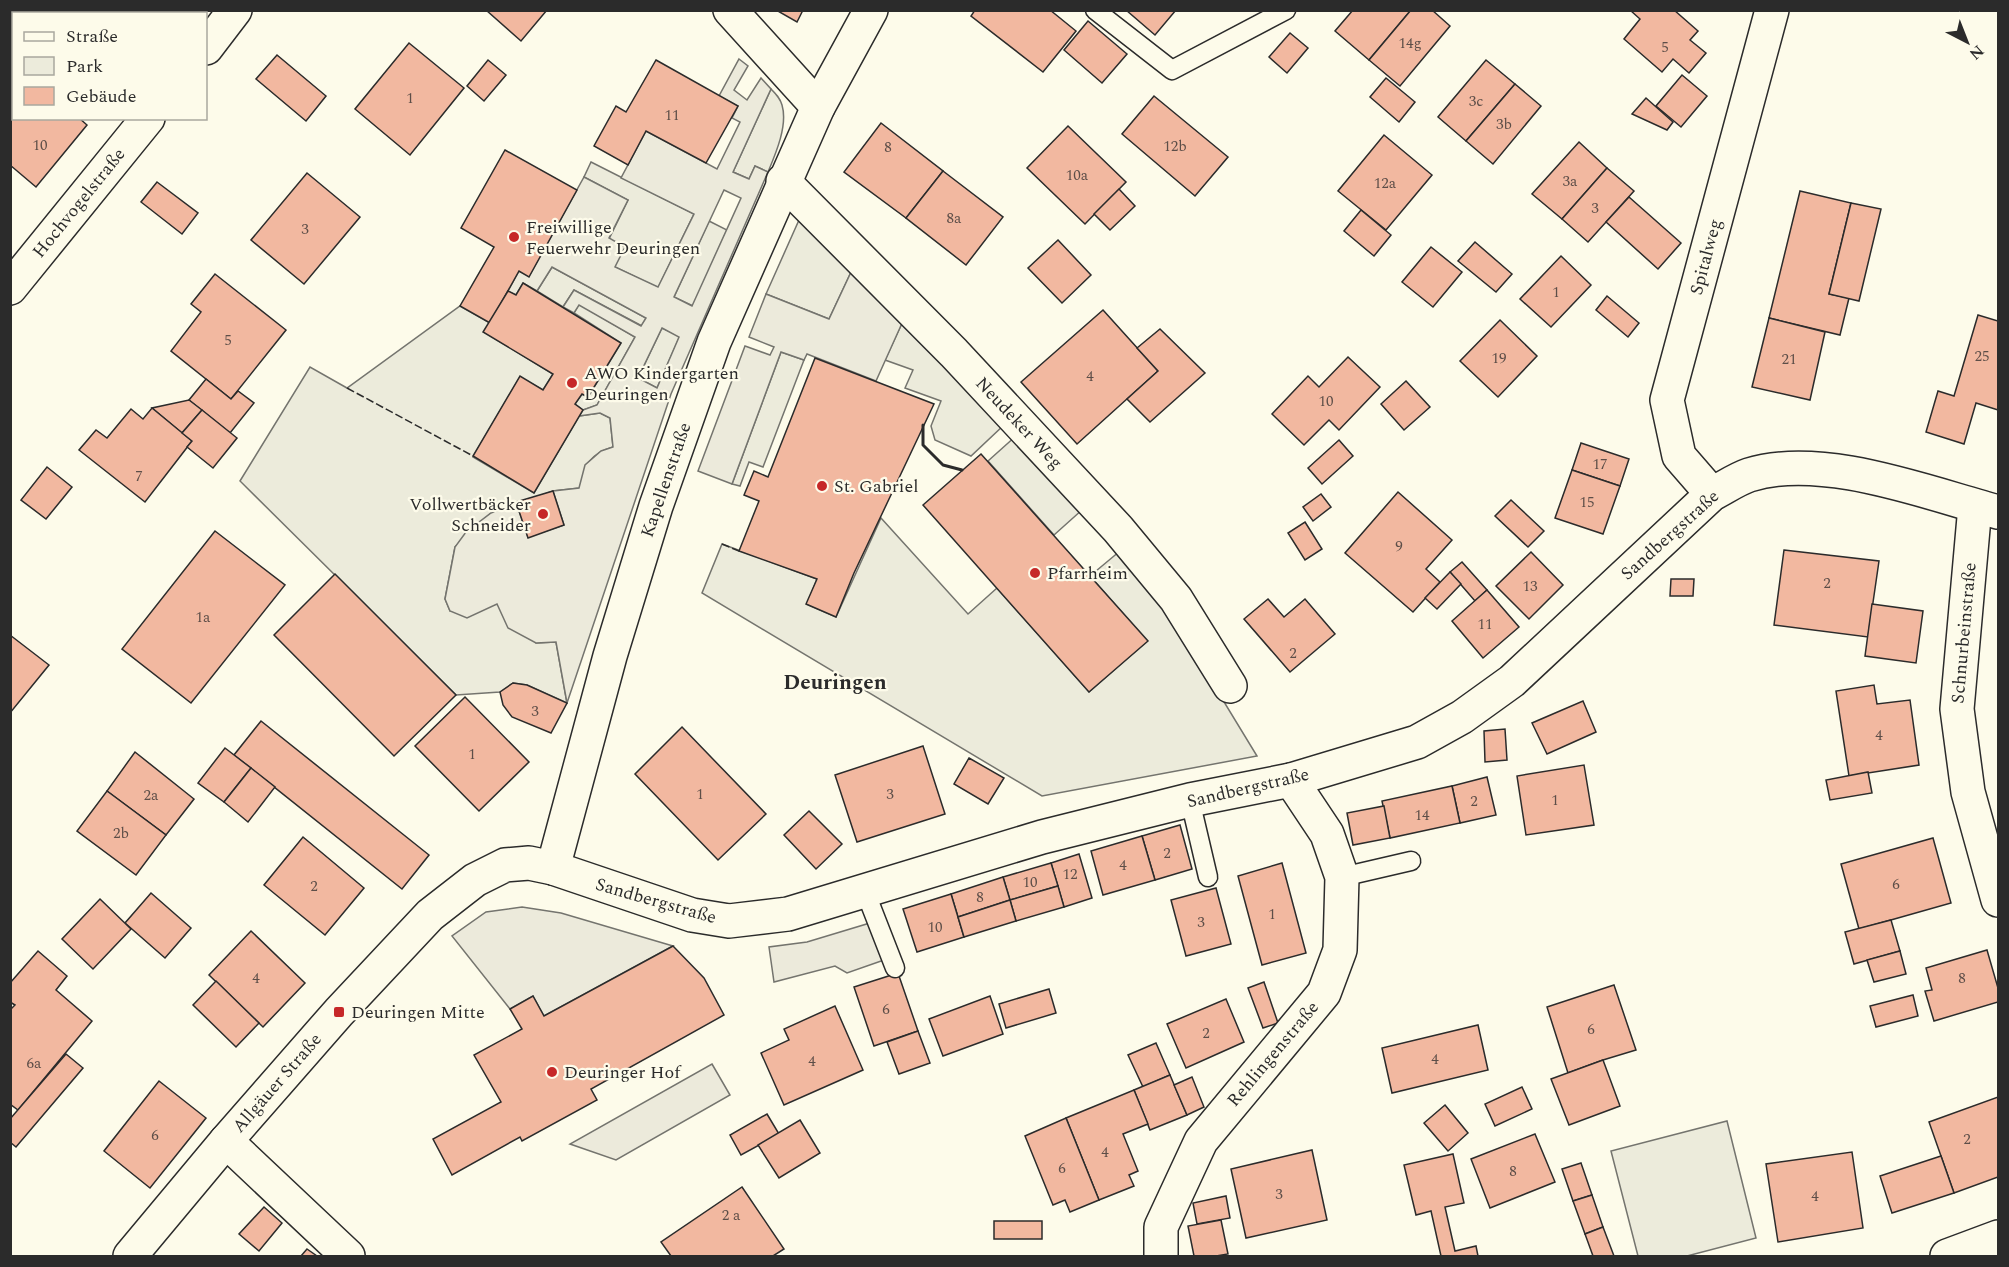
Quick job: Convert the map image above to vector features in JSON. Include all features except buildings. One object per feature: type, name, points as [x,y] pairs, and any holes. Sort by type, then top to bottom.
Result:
[{"type":"street","points":[[207,47],[235,10]]},
{"type":"street","points":[[730,10],[818,107]]},
{"type":"street","name":"Kapellenstraße","points":[[553,868],[610,656],[656,506],[714,342],[783,181],[818,107],[871,10]]},
{"type":"street","name":"Spitalweg","points":[[1712,494],[1679,456],[1667,400],[1772,10]]},
{"type":"street","name":"Hochvogelstraße","points":[[10,288],[146,120]]},
{"type":"street","name":"Neudeker Weg","points":[[783,181],[954,353],[1118,529],[1176,599],[1230,686]]},
{"type":"street","name":"Sandbergstraße","points":[[430,915],[475,880],[505,864],[529,864],[553,868],[692,915],[729,921],[788,914],[1042,837],[1190,800],[1291,780],[1416,742],[1462,717],[1512,681],[1712,494],[1749,475],[1790,468],[1859,474],[1986,509]]},
{"type":"street","name":"Schnurbeinstraße","points":[[1986,509],[1957,709],[1968,792],[1998,900]]},
{"type":"street","name":"Rehlingenstraße","points":[[1161,1257],[1161,1227],[1201,1141],[1324,993],[1340,950],[1342,878],[1327,834],[1291,780]]},
{"type":"street","name":"Allgäuer Straße","points":[[130,1257],[226,1141],[339,1012],[430,915]]},
{"type":"street","points":[[226,1141],[348,1257]]},
{"type":"street","points":[[1947,1257],[1998,1238]]},
{"type":"lane","points":[[1095,10],[1172,70],[1286,10]]},
{"type":"lane","points":[[1190,800],[1208,877]]},
{"type":"lane","points":[[1342,878],[1411,861]]},
{"type":"lane","points":[[865,891],[895,968]]},
{"type":"green space","points":[[771,89],[782,105],[783,121],[780,139],[768,172],[755,166],[749,179],[733,172]]},
{"type":"green space","points":[[591,162],[694,214],[658,288],[615,267],[609,239],[628,200],[584,177]]},
{"type":"green space","points":[[799,220],[852,270],[829,319],[766,294]]},
{"type":"green space","points":[[709,221],[727,230],[693,306],[674,297]]},
{"type":"green space","points":[[552,267],[646,318],[642,326],[574,290],[563,307],[537,291]]},
{"type":"green space","points":[[579,304],[635,337],[597,405],[583,410],[575,404],[582,394],[588,397],[621,343],[574,313]]},
{"type":"green space","points":[[460,306],[490,323],[484,332],[553,374],[543,390],[520,377],[473,457],[534,493],[579,416],[600,413],[610,418],[613,447],[593,457],[586,467],[580,488],[553,491],[491,513],[455,547],[445,599],[450,611],[497,604],[536,643],[556,642],[567,703],[527,685],[513,683],[500,692],[456,695],[240,481],[310,367],[347,388]]},
{"type":"green space","points":[[903,321],[1005,424],[971,456],[935,440],[931,426],[941,401],[905,388],[913,370],[885,360]]},
{"type":"green space","points":[[662,328],[680,336],[657,388],[638,378]]},
{"type":"green space","points":[[781,352],[804,360],[763,467],[749,462],[740,486],[732,484]]},
{"type":"green space","points":[[1017,435],[1083,509],[1054,535],[988,461]]},
{"type":"green space","points":[[881,518],[968,614],[997,588],[1089,692],[1147,641],[1090,576],[1120,551],[1162,600],[1257,756],[1042,796],[702,593],[722,544],[817,579],[807,604],[836,617]]},
{"type":"green space","points":[[1727,1121],[1756,1238],[1687,1256],[1638,1256],[1611,1151]]},
{"type":"shaded area","points":[[739,59],[748,66],[734,90],[747,100],[761,78],[771,89],[733,172],[749,179],[755,166],[768,172],[671,394],[567,703],[556,642],[536,643],[508,628],[497,604],[467,618],[450,611],[445,599],[455,547],[466,532],[491,513],[516,502],[528,537],[564,525],[553,491],[579,488],[585,465],[601,451],[613,447],[610,418],[600,413],[579,416],[583,410],[597,405],[635,337],[579,305],[574,313],[563,307],[574,290],[641,326],[646,318],[552,267],[537,291],[523,283],[516,295],[508,291],[519,271],[529,276],[584,177],[628,200],[609,238],[625,247],[615,267],[658,287],[694,214],[621,178],[646,131],[717,169],[740,122],[732,118],[738,106],[719,96]],"holes":[[[724,190],[741,198],[692,306],[674,297]],[[662,328],[679,337],[657,388],[638,378]]]},
{"type":"shaded area","points":[[852,270],[903,321],[876,381],[807,354],[804,360],[781,352],[732,484],[698,471],[745,346],[770,355],[774,347],[749,337],[766,294],[829,319]]},
{"type":"shaded area","points":[[522,907],[561,913],[673,946],[544,1016],[533,996],[510,1009],[452,936],[486,912]]},
{"type":"shaded area","points":[[870,923],[884,960],[847,973],[835,966],[774,982],[769,947],[807,942]]},
{"type":"shaded area","points":[[712,1064],[730,1095],[616,1160],[570,1144]]},
{"type":"fence","points":[[347,388],[473,456]]},
{"type":"fence","points":[[722,544],[739,551]]},
{"type":"wall","points":[[923,425],[923,445],[943,465],[962,470]]},
{"type":"place","name":"Freiwillige Feuerwehr Deuringen","points":[[514,237]]},
{"type":"place","name":"AWO Kindergarten Deuringen","points":[[572,383]]},
{"type":"place","name":"St. Gabriel","points":[[822,486]]},
{"type":"place","name":"Vollwertbäcker Schneider","points":[[543,514]]},
{"type":"place","name":"Pfarrheim","points":[[1035,573]]},
{"type":"place","name":"Deuringen Mitte","points":[[339,1012]]},
{"type":"place","name":"Deuringer Hof","points":[[552,1072]]},
{"type":"district","name":"Deuringen","points":[[835,683]]}]
